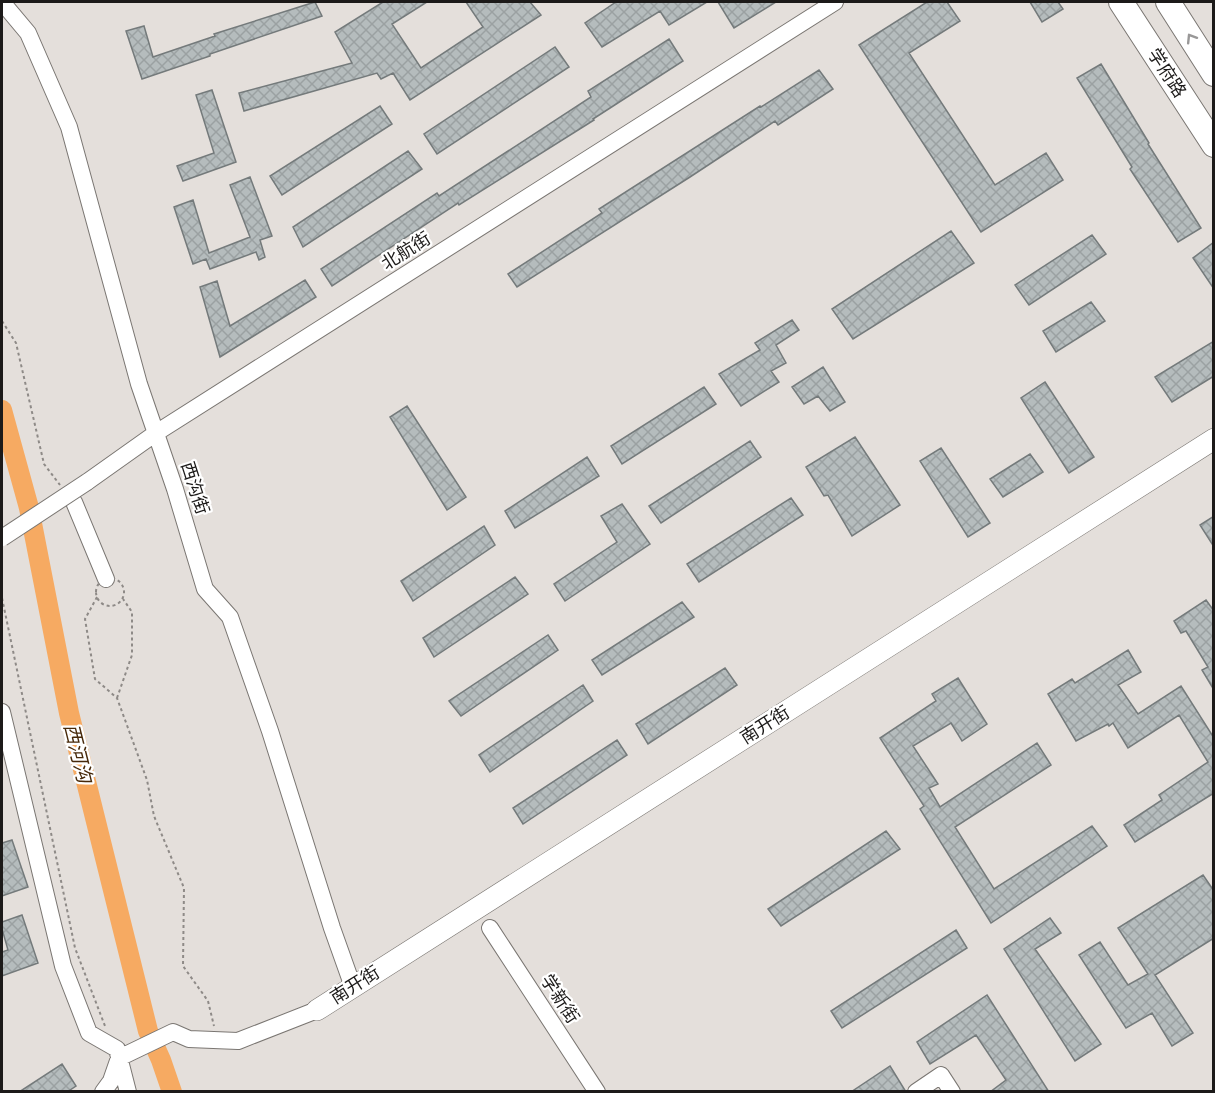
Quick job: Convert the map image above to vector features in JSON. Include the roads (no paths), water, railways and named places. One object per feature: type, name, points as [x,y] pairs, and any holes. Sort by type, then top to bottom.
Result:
[{"type":"highway","name":"学府路","points":[[1121,2],[1214,145]]},
{"type":"highway","points":[[1168,2],[1214,74]]},
{"type":"main road","name":"南开街","points":[[317,1010],[1214,440]]},
{"type":"street","name":"西沟街","points":[[2,2],[28,33],[69,127],[139,384],[206,589],[230,617],[270,731],[352,987]]},
{"type":"street","name":"北航街","points":[[2,538],[156,433],[835,2]]},
{"type":"street","points":[[74,502],[106,579]]},
{"type":"street","points":[[2,712],[63,966],[89,1033],[117,1049],[128,1092]]},
{"type":"street","name":"学新街","points":[[490,928],[597,1092]]},
{"type":"street","points":[[103,1092],[111,1081],[120,1058],[173,1032],[189,1039],[238,1041],[317,1010]]},
{"type":"street","points":[[916,1092],[941,1075],[952,1092]]},
{"type":"waterway","name":"西河沟","points":[[2,410],[29,508],[69,713],[148,1031],[172,1092]]}]
